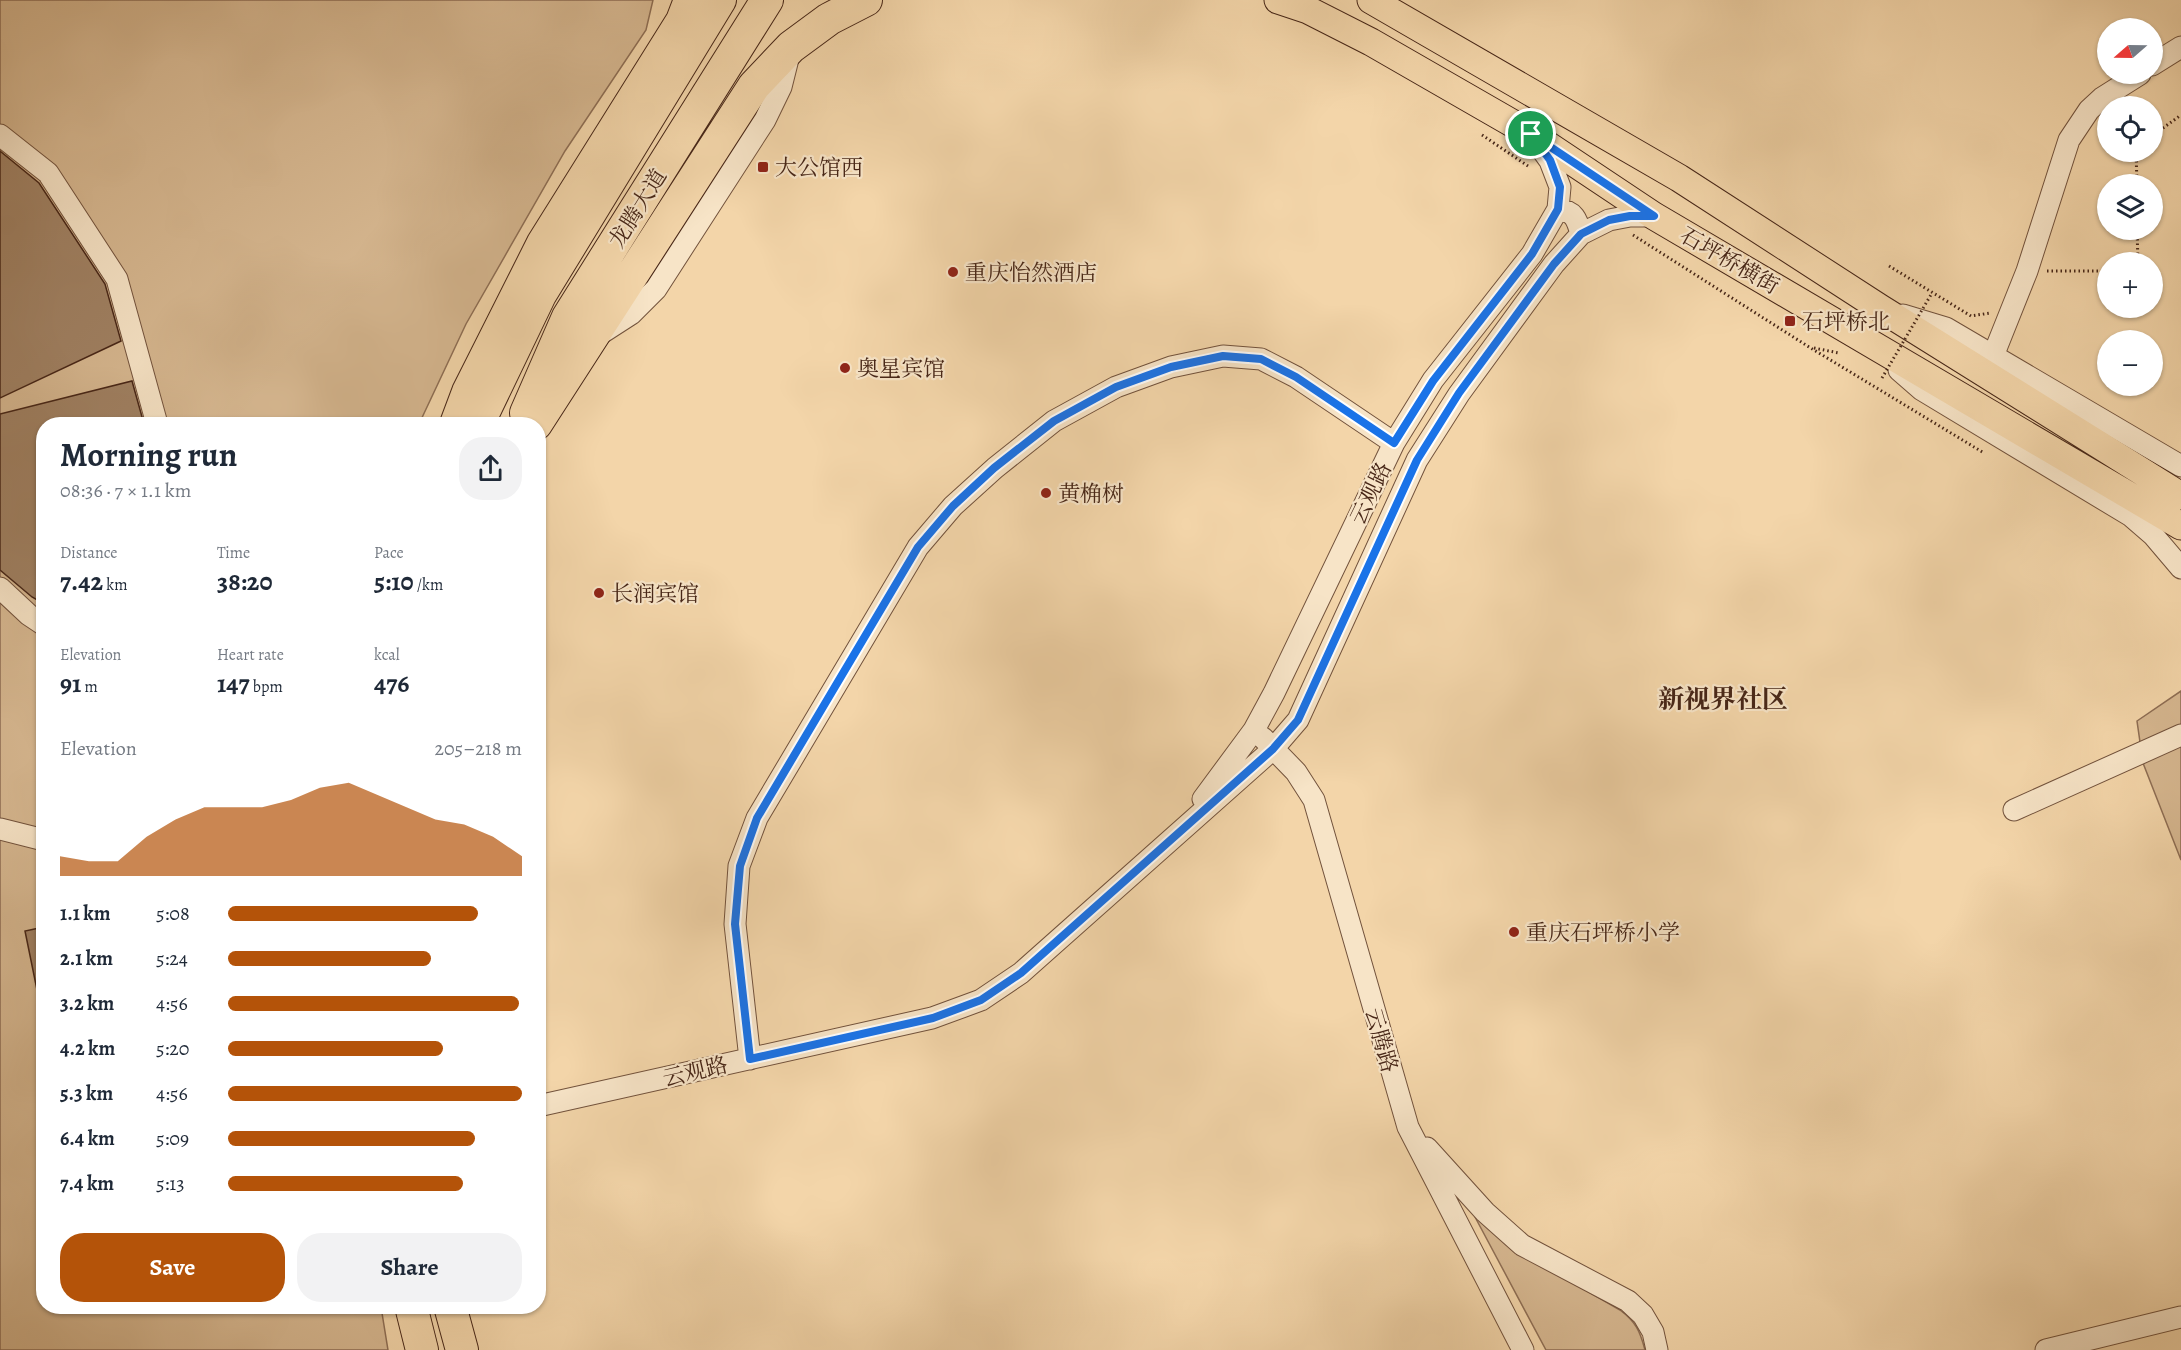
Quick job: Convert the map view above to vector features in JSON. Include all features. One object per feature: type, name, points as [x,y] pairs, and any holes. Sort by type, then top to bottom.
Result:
[{"type":"highway","points":[[459,417],[468,392],[543,243],[682,21],[690,0]]},
{"type":"highway","name":"龙腾大道","points":[[481,417],[540,295],[720,0]]},
{"type":"highway","points":[[541,417],[754,86],[790,48],[829,19],[866,0]]},
{"type":"highway","name":"龙腾大道","points":[[524,417],[568,317],[762,4]]},
{"type":"highway","points":[[413,1314],[422,1350]]},
{"type":"highway","points":[[452,1314],[462,1350]]},
{"type":"main road","name":"石坪桥横街","points":[[1278,0],[1308,10],[1371,42],[1531,134],[1850,344],[2181,526]]},
{"type":"main road","name":"石坪桥横街","points":[[1371,0],[1679,178],[1880,308],[2181,496]]},
{"type":"street","points":[[2163,58],[2181,47]]},
{"type":"street","points":[[1994,356],[2027,271],[2069,140],[2088,110],[2124,84]]},
{"type":"street","points":[[1531,134],[1550,160],[1560,187],[1558,209],[1575,216],[1581,234]]},
{"type":"street","points":[[0,135],[48,173],[117,279],[155,417]]},
{"type":"street","name":"云观路","points":[[1179,831],[1254,729],[1274,693],[1394,443],[1433,381],[1532,254],[1558,209]]},
{"type":"street","name":"云观路","points":[[546,1104],[933,1018],[981,1000],[1021,973],[1273,749],[1298,720],[1417,460],[1459,393],[1554,264],[1581,234],[1609,220],[1630,216],[1654,216]]},
{"type":"street","points":[[1880,308],[1946,328],[2177,462]]},
{"type":"street","points":[[1850,344],[2131,516],[2153,535],[2181,568]]},
{"type":"street","points":[[750,1059],[735,924],[740,866],[753,828],[918,547],[953,506],[994,468],[1054,421],[1116,387],[1171,367],[1223,356],[1261,359],[1296,377],[1394,443]]},
{"type":"street","points":[[0,588],[36,620]]},
{"type":"street","name":"云腾路","points":[[1254,729],[1296,772],[1314,800],[1408,1127],[1523,1350]]},
{"type":"street","points":[[2014,810],[2181,735]]},
{"type":"street","points":[[0,829],[36,838]]},
{"type":"street","points":[[1408,1127],[1485,1212],[1522,1245],[1628,1301],[1643,1315],[1653,1332],[1657,1350]]},
{"type":"street","points":[[2046,1350],[2181,1317]]},
{"type":"path","points":[[2163,128],[2181,116]]},
{"type":"path","points":[[1482,135],[1528,166]]},
{"type":"path","points":[[1630,233],[1809,347],[1984,453]]},
{"type":"path","points":[[1889,266],[1971,316]]},
{"type":"path","points":[[2027,271],[2097,271]]},
{"type":"path","points":[[1882,378],[1932,293]]},
{"type":"path","points":[[1809,347],[1850,344]]},
{"type":"shaded area","points":[[0,0],[653,0],[646,30],[565,151],[466,324],[422,417],[36,417],[36,1314],[382,1314],[388,1350],[0,1350]]},
{"type":"shaded area","points":[[2181,691],[2181,860],[2143,763],[2137,721]]},
{"type":"shaded area","points":[[1475,1217],[1525,1255],[1620,1310],[1637,1327],[1645,1350],[1546,1350]]},
{"type":"building","points":[[0,151],[39,183],[105,284],[121,341],[0,398]]},
{"type":"building","points":[[132,381],[142,417],[36,417],[36,599],[0,570],[0,414]]},
{"type":"building","points":[[36,929],[36,985],[25,931]]},
{"type":"place","name":"大公馆西","points":[[763,167]]},
{"type":"place","name":"重庆怡然酒店","points":[[953,272]]},
{"type":"place","name":"石坪桥北","points":[[1790,321]]},
{"type":"place","name":"奥星宾馆","points":[[845,368]]},
{"type":"place","name":"黄桷树","points":[[1046,493]]},
{"type":"place","name":"长润宾馆","points":[[599,593]]},
{"type":"place","name":"重庆石坪桥小学","points":[[1514,932]]},
{"type":"district","name":"新视界社区","points":[[1723,699]]},
{"type":"route","points":[[1531,134],[1654,216],[1630,216],[1609,220],[1581,234],[1554,264],[1459,393],[1417,460],[1298,720],[1273,749],[1021,973],[981,1000],[933,1018],[750,1059],[735,924],[740,866],[757,818],[918,547],[953,506],[994,468],[1054,421],[1116,387],[1171,367],[1223,356],[1261,359],[1296,377],[1394,443],[1433,381],[1532,254],[1558,209],[1560,187],[1550,160],[1531,134]]}]
